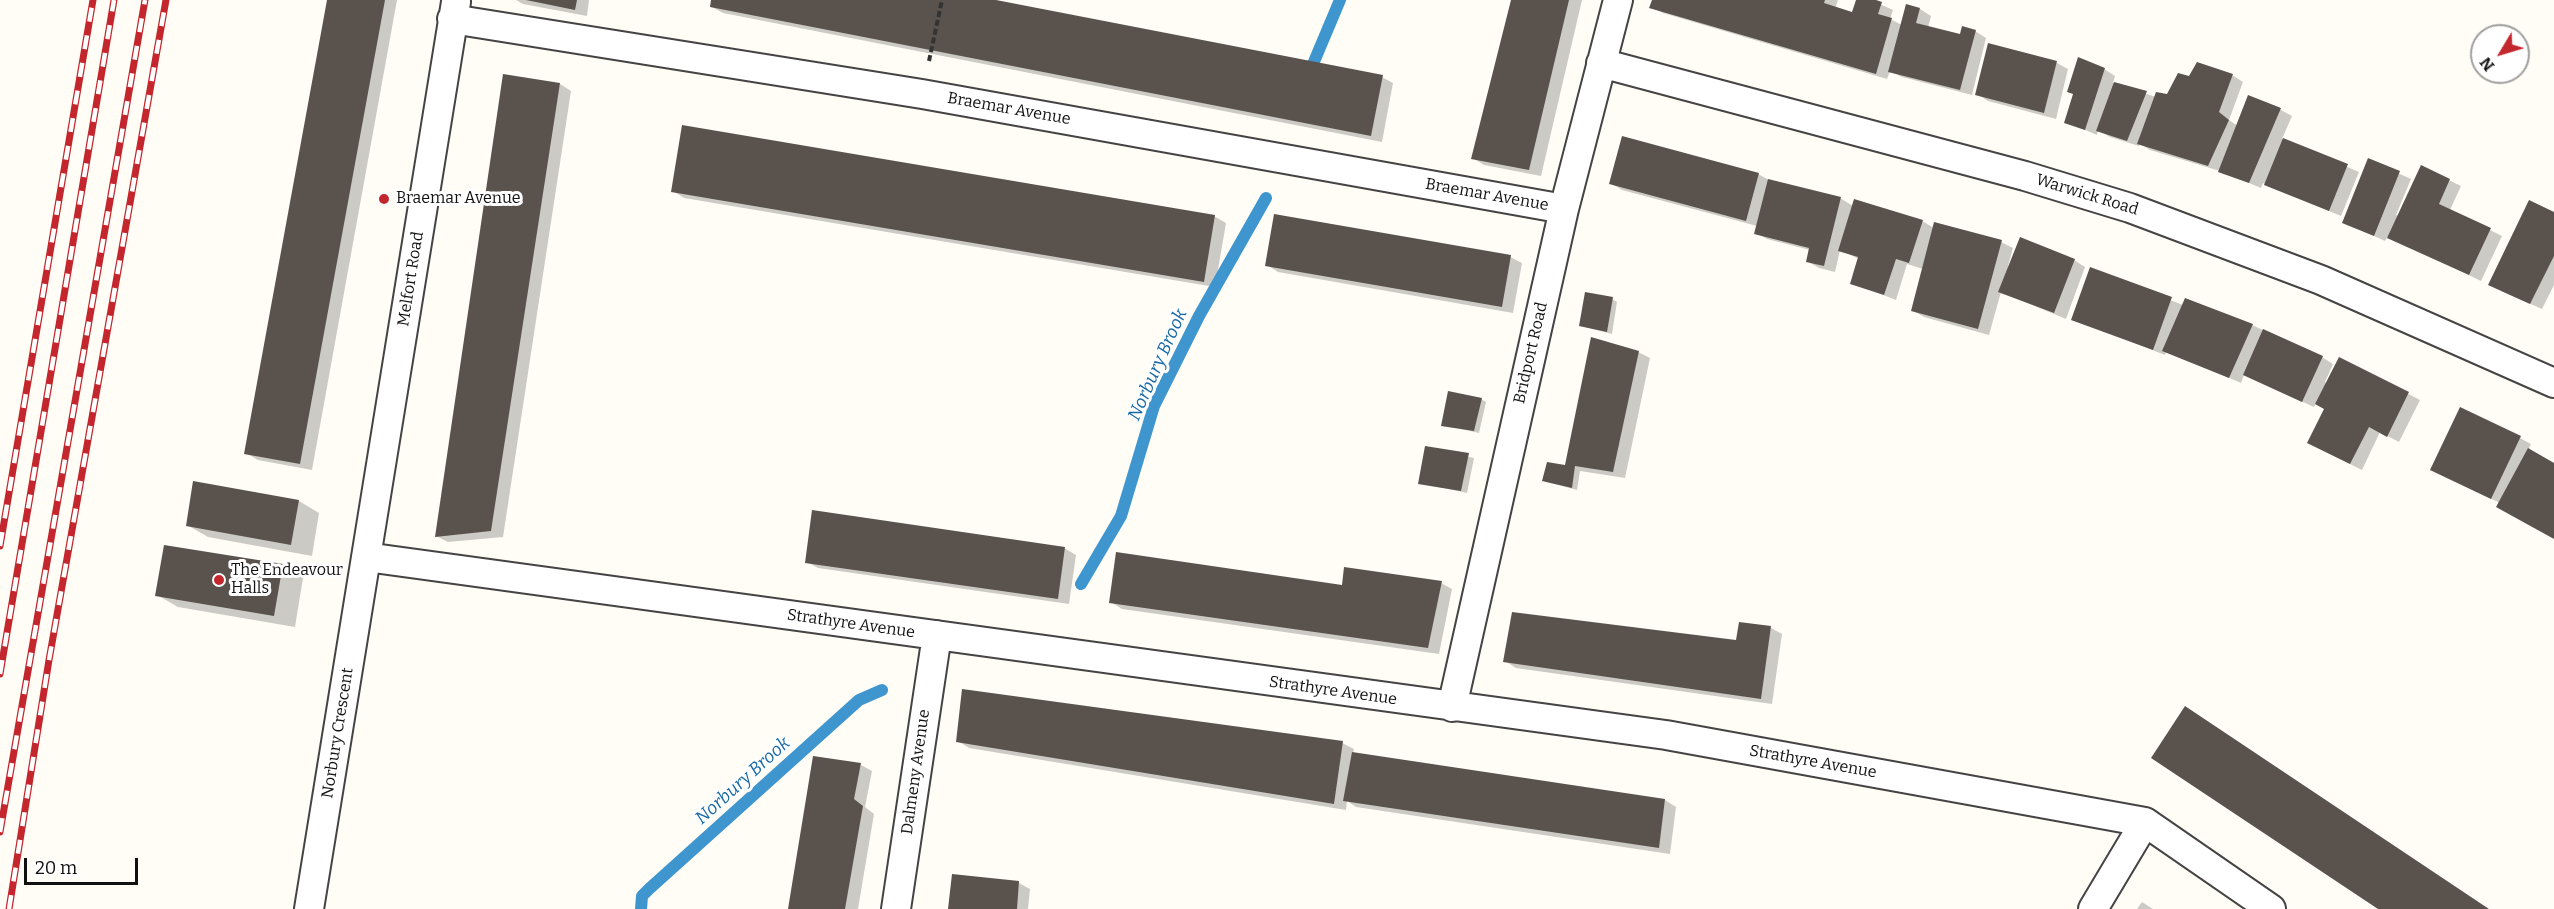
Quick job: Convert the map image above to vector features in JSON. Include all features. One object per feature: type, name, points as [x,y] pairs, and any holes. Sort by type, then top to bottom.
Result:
[{"type":"street","name":"Bridport Road","points":[[1452,707],[1564,209],[1618,0]]},
{"type":"street","name":"Braemar Avenue","points":[[454,9],[1564,209]]},
{"type":"street","name":"Melfort Road","points":[[366,557],[454,9]]},
{"type":"street","name":"Warwick Road","points":[[1601,63],[2025,176],[2130,208],[2320,279],[2554,383]]},
{"type":"street","name":"Strathyre Avenue","points":[[366,557],[1666,735],[2145,822],[2271,909]]},
{"type":"street","name":"Norbury Crescent","points":[[309,909],[366,557]]},
{"type":"street","name":"Dalmeny Avenue","points":[[896,909],[937,635]]},
{"type":"street","points":[[2093,909],[2145,822]]},
{"type":"path","points":[[922,94],[942,0]]},
{"type":"building","points":[[327,0],[385,0],[300,464],[244,454]]},
{"type":"building","points":[[526,0],[577,0],[575,10]]},
{"type":"building","points":[[711,0],[996,0],[1383,75],[1371,136],[710,7]]},
{"type":"building","points":[[1511,0],[1569,0],[1529,170],[1471,159]]},
{"type":"building","points":[[1652,0],[1825,0],[1824,3],[1852,12],[1856,0],[1876,0],[1882,2],[1878,14],[1892,18],[1876,74],[1649,8]]},
{"type":"building","points":[[1906,4],[1920,8],[1916,23],[1960,34],[1962,26],[1976,30],[1960,90],[1888,72]]},
{"type":"building","points":[[1988,43],[2057,61],[2044,113],[1975,95]]},
{"type":"building","points":[[2078,57],[2105,68],[2085,130],[2064,123],[2073,94],[2067,92]]},
{"type":"building","points":[[2197,62],[2233,74],[2219,112],[2229,120],[2208,166],[2137,144],[2156,92],[2167,94],[2178,73],[2189,76]]},
{"type":"building","points":[[503,74],[560,83],[491,531],[435,537]]},
{"type":"building","points":[[2114,82],[2147,91],[2127,141],[2096,131]]},
{"type":"building","points":[[2248,95],[2281,108],[2249,183],[2218,172]]},
{"type":"building","points":[[682,125],[1215,215],[1204,282],[671,192]]},
{"type":"building","points":[[1622,136],[1759,173],[1746,221],[1609,184]]},
{"type":"building","points":[[2283,138],[2348,164],[2329,211],[2264,185]]},
{"type":"building","points":[[2368,158],[2400,171],[2374,236],[2342,223]]},
{"type":"building","points":[[2421,165],[2450,179],[2439,204],[2491,228],[2469,275],[2387,238]]},
{"type":"building","points":[[1768,179],[1841,197],[1824,266],[1806,262],[1809,248],[1754,234]]},
{"type":"building","points":[[1854,199],[1923,220],[1909,263],[1896,259],[1884,295],[1850,284],[1858,257],[1838,251]]},
{"type":"building","points":[[2529,200],[2554,212],[2554,256],[2530,304],[2488,285]]},
{"type":"building","points":[[1274,214],[1511,255],[1502,307],[1265,266]]},
{"type":"building","points":[[1934,222],[2002,240],[1978,329],[1911,311]]},
{"type":"building","points":[[2020,237],[2075,259],[2054,313],[1998,292]]},
{"type":"building","points":[[2090,267],[2172,297],[2153,350],[2071,320]]},
{"type":"building","points":[[1585,292],[1613,297],[1607,332],[1579,326]]},
{"type":"building","points":[[2185,298],[2253,324],[2229,378],[2162,351]]},
{"type":"building","points":[[2263,329],[2323,356],[2302,402],[2243,375]]},
{"type":"building","points":[[1591,337],[1639,351],[1613,472],[1575,466],[1572,488],[1542,481],[1547,462],[1565,465]]},
{"type":"building","points":[[2339,357],[2409,392],[2387,437],[2369,427],[2350,464],[2307,443],[2324,409],[2315,404]]},
{"type":"building","points":[[1448,391],[1482,398],[1474,431],[1441,426]]},
{"type":"building","points":[[2460,407],[2521,436],[2491,499],[2430,470]]},
{"type":"building","points":[[1425,446],[1469,453],[1461,491],[1418,484]]},
{"type":"building","points":[[2528,448],[2554,463],[2554,539],[2496,507]]},
{"type":"building","points":[[193,481],[299,500],[291,545],[186,526]]},
{"type":"building","points":[[812,510],[1065,547],[1058,599],[805,563]]},
{"type":"building","points":[[164,545],[283,564],[274,616],[155,596]]},
{"type":"building","points":[[1116,552],[1342,585],[1344,567],[1442,581],[1428,648],[1109,603]]},
{"type":"building","points":[[1512,612],[1736,640],[1739,622],[1771,626],[1761,699],[1503,662]]},
{"type":"building","points":[[962,689],[1343,741],[1334,804],[956,742]]},
{"type":"building","points":[[2185,706],[2489,909],[2378,909],[2151,758]]},
{"type":"building","points":[[1352,752],[1665,799],[1659,848],[1343,801]]},
{"type":"building","points":[[813,756],[861,763],[854,799],[863,806],[845,909],[788,909]]},
{"type":"building","points":[[952,874],[1019,881],[1017,909],[948,909]]},
{"type":"waterway","name":"Norbury Brook","points":[[1308,76],[1340,0]]},
{"type":"waterway","name":"Norbury Brook","points":[[1081,584],[1121,516],[1154,406],[1199,316],[1266,198]]},
{"type":"waterway","name":"Norbury Brook","points":[[641,909],[642,896],[649,889],[859,700],[882,690]]},
{"type":"railway","points":[[0,546],[93,0]]},
{"type":"railway","points":[[0,674],[114,0]]},
{"type":"railway","points":[[0,832],[145,0]]},
{"type":"railway","points":[[9,909],[49,660],[166,0]]},
{"type":"place","name":"Braemar Avenue","points":[[384,199]]},
{"type":"place","name":"The Endeavour Halls","points":[[219,580]]}]
